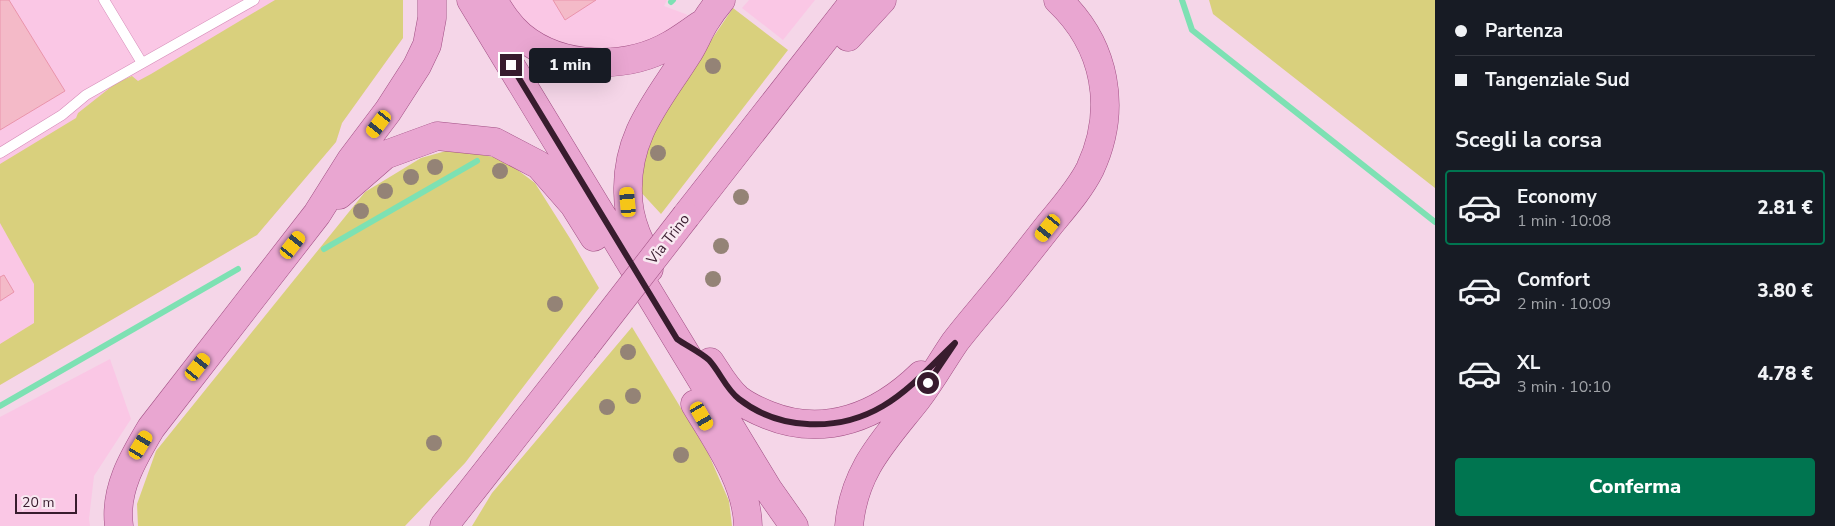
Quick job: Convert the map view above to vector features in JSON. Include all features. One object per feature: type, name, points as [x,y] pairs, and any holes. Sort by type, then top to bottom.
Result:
[{"type":"main road","points":[[119,526],[121,492],[131,462],[151,428],[317,214],[352,160],[388,112],[417,66],[427,45],[432,18],[432,0]]},
{"type":"main road","points":[[471,0],[768,489],[794,526]]},
{"type":"main road","points":[[493,0],[509,24],[523,37],[540,48],[564,58],[587,62],[631,60],[649,54],[670,45],[713,11]]},
{"type":"main road","name":"Via Trino","points":[[444,525],[855,0]]},
{"type":"main road","points":[[778,99],[809,86],[856,26],[882,0]]},
{"type":"main road","points":[[849,526],[850,509],[856,488],[875,452],[919,396],[955,343],[1071,199],[1089,170],[1101,140],[1105,110],[1104,81],[1096,54],[1083,29],[1058,0]]},
{"type":"main road","points":[[650,293],[648,259],[636,234],[629,212],[627,192],[633,148],[643,124],[657,99],[688,55],[713,11]]},
{"type":"main road","points":[[317,214],[386,156],[437,136],[495,142],[539,165],[574,205],[613,268],[650,293]]},
{"type":"main road","points":[[677,339],[709,361],[725,384],[738,398],[755,410],[779,419],[809,425],[835,424],[883,406],[910,386],[955,343]]},
{"type":"main road","points":[[677,339],[685,386],[728,461],[741,491],[748,526]]},
{"type":"lane","points":[[104,0],[142,63]]},
{"type":"lane","points":[[0,153],[62,115],[86,95],[254,0]]},
{"type":"shaded area","points":[[0,0],[403,0],[403,38],[342,123],[336,142],[257,235],[0,385]]},
{"type":"shaded area","points":[[275,0],[403,0],[403,38],[342,123],[336,142],[257,235],[0,385],[0,344],[34,323],[34,284],[0,223],[0,164],[76,118],[78,113],[116,83],[132,76],[138,81]]},
{"type":"shaded area","points":[[502,0],[667,0],[664,6],[688,15],[662,36],[629,49],[597,53],[544,39]]},
{"type":"shaded area","points":[[749,0],[815,0],[783,40],[742,8]]},
{"type":"shaded area","points":[[1209,0],[1435,0],[1435,188],[1213,14]]},
{"type":"shaded area","points":[[733,8],[788,50],[661,214],[638,189],[642,154],[663,111]]},
{"type":"shaded area","points":[[453,149],[503,159],[535,183],[599,288],[465,463],[405,526],[138,526],[137,504],[156,451],[365,192],[421,158]]},
{"type":"shaded area","points":[[632,327],[708,453],[729,501],[732,526],[472,526],[492,493]]},
{"type":"shaded area","points":[[110,359],[131,419],[94,476],[89,519],[90,526],[0,526],[0,417]]},
{"type":"building","points":[[0,0],[9,0],[65,91],[0,130]]},
{"type":"building","points":[[553,0],[596,0],[565,20]]},
{"type":"building","points":[[4,275],[14,292],[0,301],[0,277]]},
{"type":"waterway","points":[[1182,0],[1192,30],[1435,222]]},
{"type":"waterway","points":[[324,249],[477,161]]},
{"type":"waterway","points":[[0,406],[238,269]]},
{"type":"route","points":[[511,65],[677,339],[709,361],[725,384],[738,398],[755,410],[779,419],[809,425],[835,424],[883,406],[910,386],[955,343],[928,383]]}]
